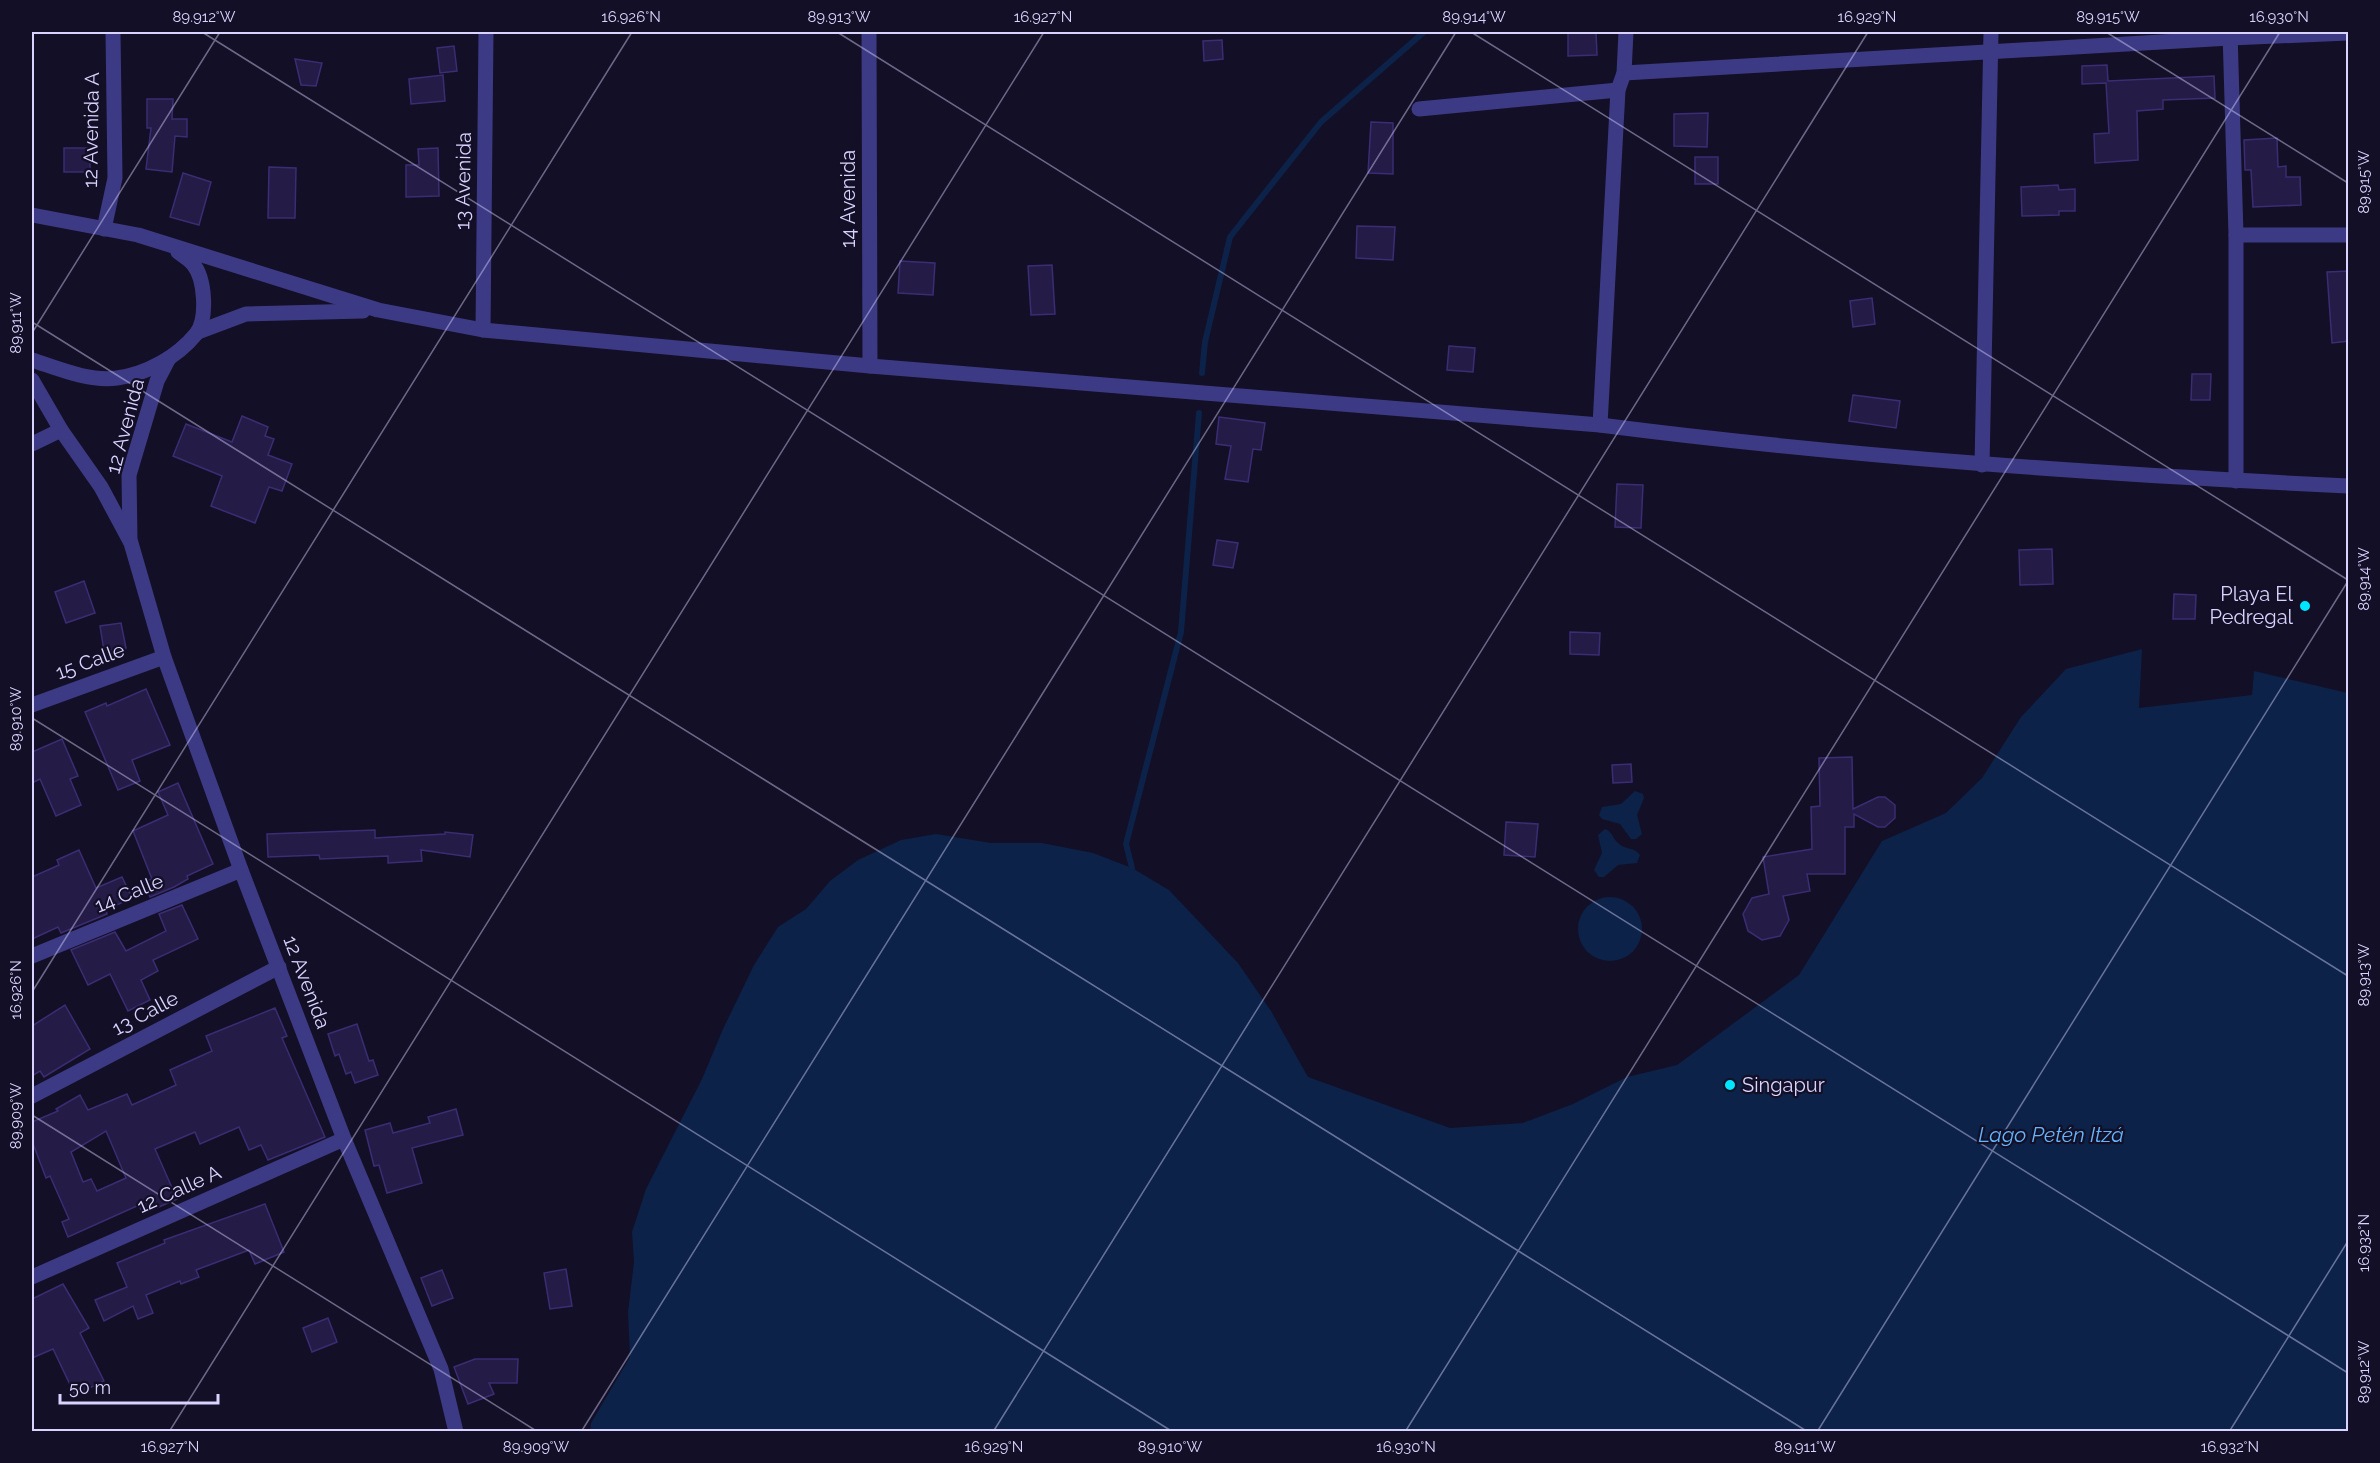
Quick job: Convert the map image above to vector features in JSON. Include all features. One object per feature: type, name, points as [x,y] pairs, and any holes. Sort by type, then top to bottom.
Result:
[{"type":"street","name":"12 Avenida A","points":[[104,229],[115,178],[112,32]]},
{"type":"street","name":"13 Avenida","points":[[483,330],[486,32]]},
{"type":"street","name":"14 Avenida","points":[[869,32],[870,366]]},
{"type":"street","points":[[1600,425],[1617,90],[1624,74],[1626,32]]},
{"type":"street","points":[[1982,465],[1990,32]]},
{"type":"street","points":[[1624,74],[2230,35],[2349,33]]},
{"type":"street","points":[[2230,35],[2236,235],[2236,481]]},
{"type":"street","points":[[1419,109],[1617,90]]},
{"type":"street","points":[[32,215],[138,236],[378,310],[483,330],[870,366],[1600,425],[1715,440],[1982,465],[2349,486]]},
{"type":"street","points":[[2236,235],[2349,235]]},
{"type":"street","points":[[173,248],[194,264],[201,282],[205,306],[198,332]]},
{"type":"street","points":[[32,360],[91,377],[115,379],[138,373],[170,357],[198,332],[246,314],[378,310]]},
{"type":"street","name":"12 Avenida","points":[[130,543],[129,475],[157,381],[170,357]]},
{"type":"street","name":"12 Avenida","points":[[32,380],[61,430],[101,488],[130,543],[164,657],[242,870],[344,1138],[441,1369],[456,1431]]},
{"type":"street","points":[[32,444],[61,430]]},
{"type":"street","name":"15 Calle","points":[[32,705],[164,657]]},
{"type":"street","name":"14 Calle","points":[[32,956],[242,870]]},
{"type":"street","name":"13 Calle","points":[[32,1096],[279,967]]},
{"type":"street","name":"12 Calle A","points":[[32,1277],[344,1138]]},
{"type":"water","name":"Lago Petén Itzá","points":[[2142,649],[2139,708],[2252,695],[2254,671],[2348,693],[2348,1431],[590,1431],[591,1423],[630,1357],[628,1312],[634,1262],[632,1232],[646,1189],[702,1079],[754,965],[778,927],[806,909],[830,881],[858,860],[901,840],[936,834],[991,843],[1042,843],[1093,853],[1132,868],[1169,890],[1238,963],[1271,1011],[1308,1077],[1450,1128],[1523,1123],[1573,1104],[1627,1077],[1677,1065],[1799,975],[1882,841],[1946,813],[1982,778],[2021,717],[2066,669]]},
{"type":"water","points":[[1635,791],[1643,794],[1644,798],[1637,815],[1642,834],[1636,839],[1631,839],[1620,824],[1602,819],[1599,815],[1602,807],[1621,804]]},
{"type":"water","points":[[1605,829],[1621,845],[1640,855],[1637,863],[1618,865],[1604,877],[1599,877],[1594,870],[1602,853],[1598,835]]},
{"type":"water","points":[[1610,897],[1628,903],[1636,911],[1642,929],[1636,947],[1628,955],[1610,961],[1592,955],[1584,947],[1578,929],[1584,911],[1592,903]]},
{"type":"building","points":[[1568,32],[1596,32],[1597,55],[1568,56]]},
{"type":"building","points":[[1222,40],[1223,59],[1204,61],[1203,41]]},
{"type":"building","points":[[454,46],[457,71],[440,73],[437,48]]},
{"type":"building","points":[[295,59],[322,63],[316,86],[301,85]]},
{"type":"building","points":[[2107,65],[2108,81],[2214,76],[2215,98],[2163,100],[2163,109],[2137,111],[2138,160],[2095,163],[2094,134],[2109,133],[2106,83],[2082,84],[2082,66]]},
{"type":"building","points":[[443,75],[445,101],[411,104],[409,79]]},
{"type":"building","points":[[147,99],[173,99],[172,119],[187,119],[187,137],[175,136],[172,172],[146,169],[151,128],[147,128]]},
{"type":"building","points":[[1708,113],[1707,147],[1674,146],[1674,114]]},
{"type":"building","points":[[1371,122],[1393,123],[1393,174],[1368,173]]},
{"type":"building","points":[[2277,138],[2278,167],[2286,166],[2286,177],[2300,177],[2301,205],[2253,207],[2251,170],[2245,170],[2244,140]]},
{"type":"building","points":[[64,148],[90,148],[90,172],[64,172]]},
{"type":"building","points":[[438,148],[439,196],[406,197],[406,165],[419,165],[418,149]]},
{"type":"building","points":[[1695,157],[1718,157],[1718,184],[1695,184]]},
{"type":"building","points":[[269,167],[296,168],[295,218],[268,218]]},
{"type":"building","points":[[183,173],[211,182],[199,225],[170,217]]},
{"type":"building","points":[[2058,185],[2059,190],[2075,189],[2075,211],[2059,211],[2059,215],[2022,216],[2021,187]]},
{"type":"building","points":[[1357,226],[1395,227],[1393,260],[1356,258]]},
{"type":"building","points":[[900,261],[935,263],[933,295],[898,293]]},
{"type":"building","points":[[1052,265],[1055,314],[1031,315],[1028,266]]},
{"type":"building","points":[[2349,271],[2349,341],[2332,343],[2327,272]]},
{"type":"building","points":[[1872,298],[1875,324],[1853,327],[1850,301]]},
{"type":"building","points":[[1449,346],[1475,348],[1473,372],[1447,370]]},
{"type":"building","points":[[2192,374],[2211,374],[2210,400],[2191,400]]},
{"type":"building","points":[[1853,395],[1900,401],[1896,428],[1849,421]]},
{"type":"building","points":[[242,416],[268,427],[265,436],[274,439],[268,455],[292,464],[282,491],[269,487],[255,523],[211,506],[222,476],[173,456],[186,424],[232,442]]},
{"type":"building","points":[[1219,417],[1265,423],[1261,450],[1253,449],[1248,482],[1225,479],[1231,446],[1216,444]]},
{"type":"building","points":[[1617,484],[1643,485],[1641,528],[1615,527]]},
{"type":"building","points":[[1217,540],[1238,543],[1233,568],[1213,565]]},
{"type":"building","points":[[2052,549],[2053,584],[2020,585],[2019,550]]},
{"type":"building","points":[[84,581],[95,613],[66,623],[55,592]]},
{"type":"building","points":[[2174,594],[2196,595],[2195,619],[2173,619]]},
{"type":"building","points":[[121,623],[126,648],[104,651],[100,626]]},
{"type":"building","points":[[1570,632],[1600,633],[1599,655],[1570,654]]},
{"type":"building","points":[[146,689],[170,745],[132,760],[140,781],[118,790],[85,712],[106,703],[107,706]]},
{"type":"building","points":[[62,739],[78,776],[70,779],[81,805],[56,816],[40,779],[32,783],[32,752]]},
{"type":"building","points":[[1852,757],[1853,809],[1878,797],[1885,797],[1895,805],[1895,818],[1885,827],[1878,827],[1854,814],[1854,827],[1845,827],[1845,874],[1807,874],[1810,891],[1783,896],[1789,920],[1780,936],[1762,940],[1748,931],[1743,914],[1752,898],[1769,894],[1763,857],[1812,849],[1811,807],[1820,806],[1819,758]]},
{"type":"building","points":[[1631,764],[1632,782],[1613,783],[1612,765]]},
{"type":"building","points":[[178,783],[213,864],[187,876],[188,879],[174,887],[150,897],[143,882],[152,879],[133,831],[168,815],[158,792]]},
{"type":"building","points":[[1506,822],[1538,824],[1535,857],[1504,855]]},
{"type":"building","points":[[375,830],[375,838],[445,834],[445,832],[473,835],[470,857],[421,850],[422,861],[388,863],[388,856],[320,859],[319,855],[268,857],[267,834]]},
{"type":"building","points":[[79,850],[96,888],[122,877],[132,898],[106,910],[107,914],[61,933],[58,927],[32,939],[32,877],[59,865],[57,860]]},
{"type":"building","points":[[182,905],[198,939],[153,960],[158,971],[141,980],[150,1000],[128,1011],[110,974],[88,985],[71,950],[115,932],[126,951],[166,931],[159,914]]},
{"type":"building","points":[[65,1005],[90,1049],[44,1077],[40,1071],[32,1076],[32,1026]]},
{"type":"building","points":[[275,1008],[287,1036],[282,1038],[325,1137],[268,1160],[261,1145],[249,1150],[239,1127],[200,1144],[195,1132],[155,1149],[177,1199],[143,1214],[139,1205],[68,1237],[62,1222],[69,1219],[50,1176],[46,1178],[32,1141],[32,1122],[58,1111],[56,1109],[80,1095],[88,1110],[127,1094],[132,1105],[176,1085],[170,1070],[212,1051],[206,1036]],"holes":[[[106,1131],[126,1178],[97,1191],[91,1179],[83,1182],[71,1152]]]},
{"type":"building","points":[[357,1024],[369,1061],[373,1060],[378,1075],[355,1083],[351,1072],[346,1074],[339,1054],[335,1056],[328,1034]]},
{"type":"building","points":[[456,1109],[463,1135],[412,1148],[422,1183],[387,1193],[379,1165],[374,1166],[365,1130],[390,1123],[393,1133],[430,1123],[428,1117]]},
{"type":"building","points":[[265,1204],[284,1252],[255,1264],[249,1250],[196,1270],[199,1277],[181,1284],[180,1281],[146,1295],[153,1313],[138,1319],[133,1306],[104,1321],[95,1300],[127,1287],[117,1263],[165,1243],[164,1240]]},
{"type":"building","points":[[566,1269],[572,1306],[550,1309],[544,1273]]},
{"type":"building","points":[[442,1270],[453,1298],[432,1306],[421,1278]]},
{"type":"building","points":[[63,1284],[89,1328],[80,1333],[104,1381],[75,1395],[53,1349],[32,1358],[32,1299]]},
{"type":"building","points":[[328,1318],[337,1342],[312,1352],[303,1328]]},
{"type":"building","points":[[475,1359],[518,1359],[517,1383],[489,1383],[494,1394],[468,1404],[454,1367]]},
{"type":"waterway","points":[[1202,373],[1205,342],[1230,237],[1321,122],[1424,32]]},
{"type":"waterway","points":[[1132,868],[1126,844],[1181,632],[1199,413]]},
{"type":"place","name":"Playa El Pedregal","points":[[2305,606]]},
{"type":"place","name":"Singapur","points":[[1730,1085]]}]
